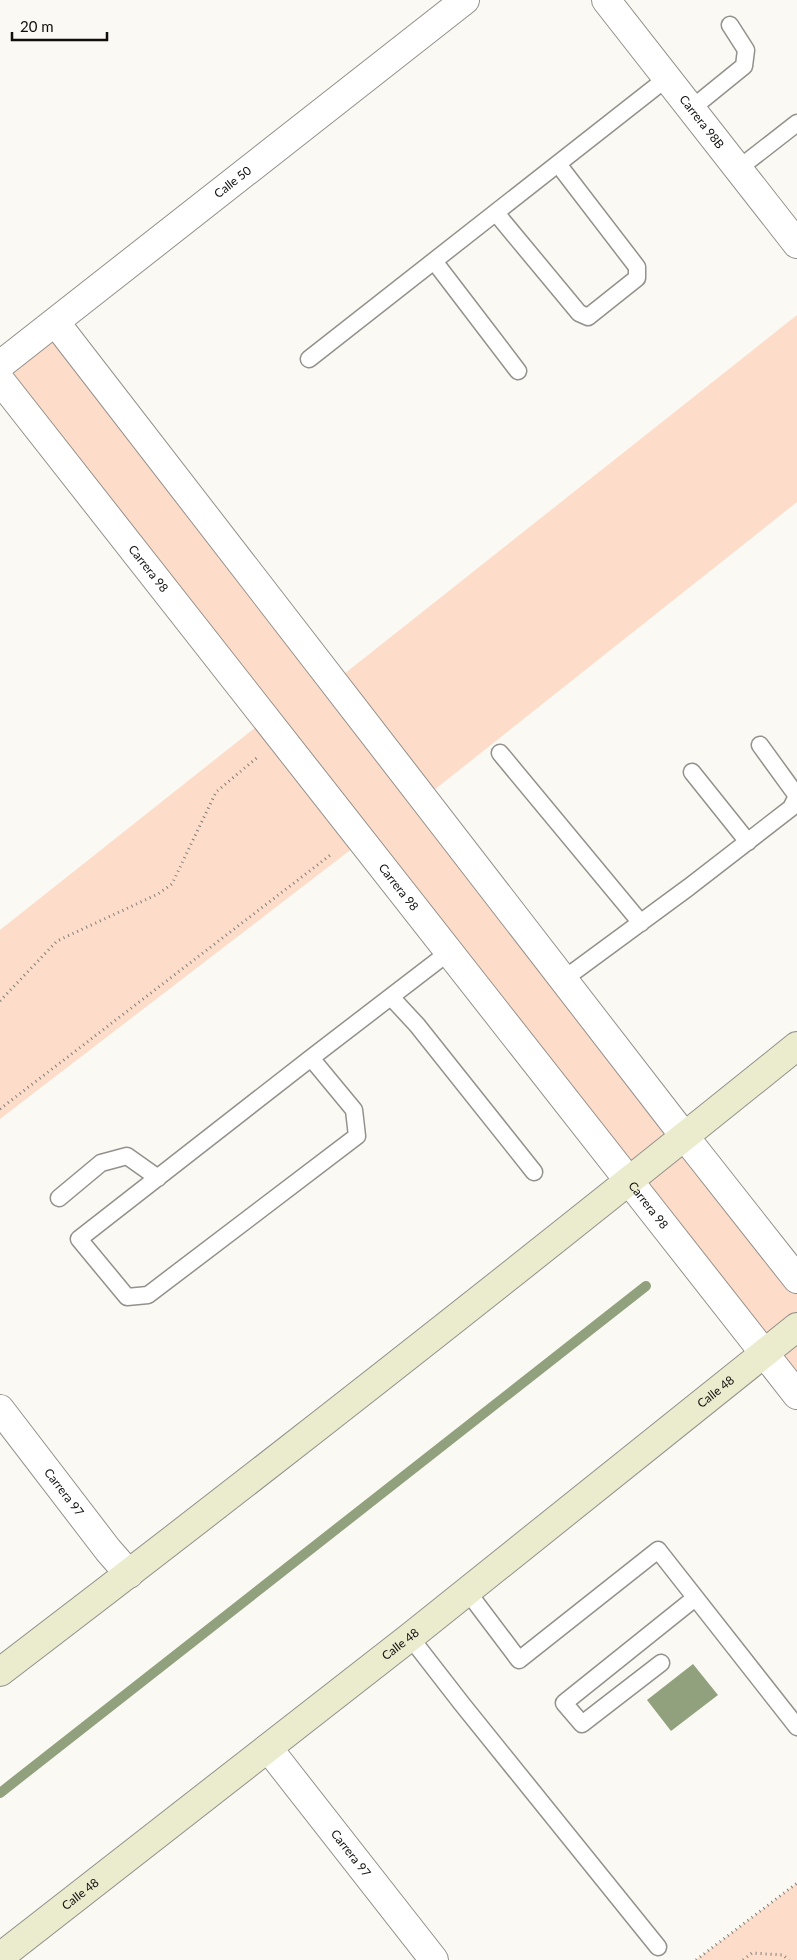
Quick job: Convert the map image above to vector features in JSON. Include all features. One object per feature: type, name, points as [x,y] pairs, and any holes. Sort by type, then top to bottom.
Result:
[{"type":"main road","points":[[0,1672],[129,1574],[685,1137],[797,1046]]},
{"type":"main road","name":"Calle 48","points":[[0,1957],[410,1637],[797,1327]]},
{"type":"street","name":"Calle 50","points":[[0,365],[56,323],[465,0]]},
{"type":"street","name":"Carrera 98B","points":[[606,0],[797,244]]},
{"type":"street","points":[[56,323],[685,1137],[797,1279]]},
{"type":"street","name":"Carrera 98","points":[[0,380],[797,1396]]},
{"type":"street","name":"Carrera 97","points":[[0,1409],[108,1550],[129,1574]]},
{"type":"street","name":"Carrera 97","points":[[268,1748],[434,1960]]},
{"type":"lane","points":[[691,109],[744,66],[746,50],[730,25]]},
{"type":"lane","points":[[309,359],[667,78]]},
{"type":"lane","points":[[738,169],[797,123]]},
{"type":"lane","points":[[496,213],[579,313],[588,317],[637,278],[637,267],[558,164]]},
{"type":"lane","points":[[434,261],[518,371]]},
{"type":"lane","points":[[564,979],[641,923],[791,808],[797,796],[760,745]]},
{"type":"lane","points":[[500,753],[641,923]]},
{"type":"lane","points":[[692,772],[748,842]]},
{"type":"lane","points":[[311,1058],[354,1110],[357,1136],[148,1295],[127,1297],[79,1240],[311,1058],[449,952]]},
{"type":"lane","points":[[391,997],[417,1026],[534,1172]]},
{"type":"lane","points":[[59,1198],[101,1163],[127,1156],[158,1178]]},
{"type":"lane","points":[[468,1590],[519,1660],[658,1550],[797,1727]]},
{"type":"lane","points":[[661,1663],[582,1724],[564,1703],[695,1598]]},
{"type":"lane","points":[[410,1637],[658,1947]]},
{"type":"path","points":[[0,1001],[57,941],[158,894],[172,884],[216,792],[260,756]]},
{"type":"path","points":[[0,1109],[336,851]]},
{"type":"path","points":[[696,1960],[797,1883]]},
{"type":"path","points":[[742,1960],[752,1953],[783,1955],[789,1960]]},
{"type":"shaded area","points":[[797,315],[797,502],[424,798],[797,1279],[797,1395],[362,841],[0,1119],[0,930],[266,719],[0,380],[56,323],[334,682]]},
{"type":"shaded area","points":[[693,1664],[718,1695],[671,1731],[647,1700]]},
{"type":"shaded area","points":[[797,1883],[797,1960],[696,1960]]},
{"type":"waterway","points":[[0,1793],[646,1286]]}]
